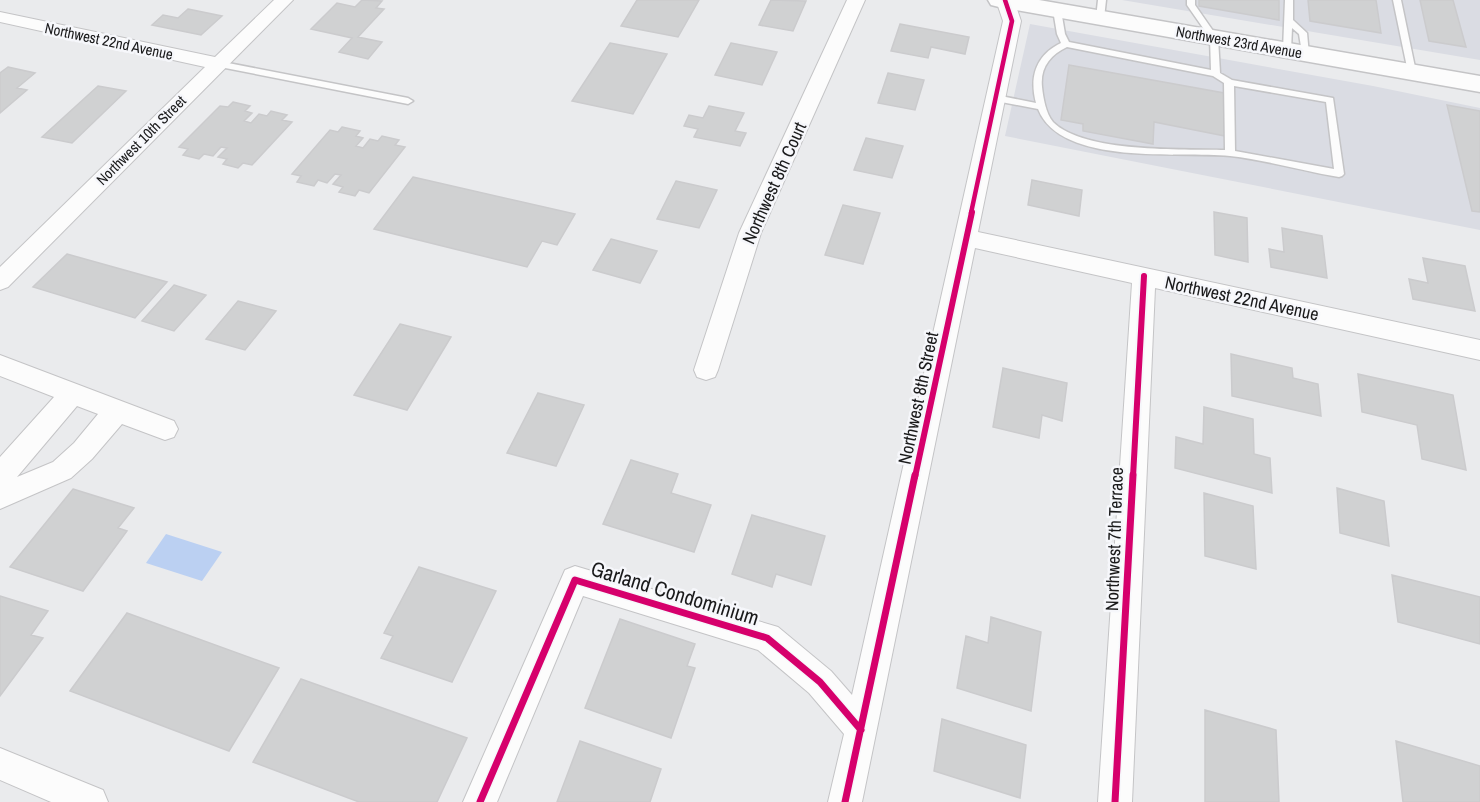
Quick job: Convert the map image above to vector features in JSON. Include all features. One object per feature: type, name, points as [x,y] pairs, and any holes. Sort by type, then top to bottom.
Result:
[{"type":"main road","name":"Northwest 23rd Avenue","points":[[1003,0],[1058,10],[1101,9],[1214,38],[1480,84]]},
{"type":"street","name":"Northwest 10th Street","points":[[0,281],[284,0]]},
{"type":"street","name":"Northwest 8th Court","points":[[706,370],[750,233],[856,0]]},
{"type":"street","name":"Northwest 8th Street","points":[[853,800],[861,730],[968,238],[1012,21],[1003,0]]},
{"type":"street","name":"Northwest 22nd Avenue","points":[[0,17],[218,64]]},
{"type":"street","name":"Northwest 22nd Avenue","points":[[968,238],[1480,350]]},
{"type":"street","name":"Northwest 7th Terrace","points":[[1115,802],[1144,276]]},
{"type":"street","points":[[0,365],[165,429]]},
{"type":"street","points":[[0,480],[11,464],[72,394]]},
{"type":"street","points":[[0,497],[62,470],[83,451],[117,412]]},
{"type":"street","name":"Garland Condominium","points":[[480,802],[575,580],[767,638],[820,682],[861,730]]},
{"type":"street","points":[[0,764],[91,802]]},
{"type":"lane","points":[[1191,0],[1191,4],[1214,38],[1216,74]]},
{"type":"lane","points":[[1289,0],[1291,22],[1286,30],[1296,52]]},
{"type":"lane","points":[[1397,0],[1412,72]]},
{"type":"lane","points":[[1058,10],[1061,34],[1066,44]]},
{"type":"lane","points":[[1291,22],[1303,33],[1296,52]]},
{"type":"lane","points":[[1066,44],[1216,74],[1229,82],[1330,100],[1338,174],[1230,153],[1139,150],[1080,140],[1050,123],[1041,107],[1037,75],[1042,61],[1050,51],[1066,44]]},
{"type":"lane","points":[[218,64],[408,101]]},
{"type":"lane","points":[[1229,82],[1230,153]]},
{"type":"lane","points":[[996,98],[1041,107]]},
{"type":"shaded area","points":[[1122,0],[1480,0],[1480,60]]},
{"type":"shaded area","points":[[1030,24],[1373,86],[1480,108],[1480,230],[1005,136]]},
{"type":"water","points":[[166,534],[222,552],[202,581],[146,563]]},
{"type":"building","points":[[362,0],[382,1],[376,8],[384,9],[358,37],[382,42],[368,59],[339,52],[352,38],[311,29],[337,3],[355,7]]},
{"type":"building","points":[[637,0],[699,0],[678,37],[621,26]]},
{"type":"building","points":[[771,0],[806,1],[793,31],[759,25]]},
{"type":"building","points":[[1199,0],[1279,0],[1279,20],[1199,6]]},
{"type":"building","points":[[1308,0],[1376,0],[1381,33],[1310,21]]},
{"type":"building","points":[[1420,0],[1453,0],[1466,47],[1429,41]]},
{"type":"building","points":[[188,9],[222,16],[201,35],[152,25],[163,15],[178,18]]},
{"type":"building","points":[[900,24],[969,37],[965,54],[931,47],[928,58],[891,51]]},
{"type":"building","points":[[610,43],[667,54],[633,114],[572,101]]},
{"type":"building","points":[[731,43],[777,52],[762,85],[715,75]]},
{"type":"building","points":[[1069,65],[1224,93],[1225,136],[1154,122],[1153,144],[1083,131],[1083,124],[1061,120]]},
{"type":"building","points":[[8,67],[35,73],[17,88],[27,90],[0,113],[0,73]]},
{"type":"building","points":[[888,73],[924,80],[915,110],[878,103]]},
{"type":"building","points":[[98,86],[126,91],[72,143],[42,137]]},
{"type":"building","points":[[233,102],[250,106],[245,111],[252,113],[244,121],[251,123],[259,114],[267,116],[271,111],[287,115],[282,120],[292,122],[252,165],[243,163],[238,168],[223,164],[227,159],[218,157],[227,148],[221,147],[213,156],[204,154],[199,159],[183,155],[188,149],[179,147],[220,106],[228,107]]},
{"type":"building","points":[[1447,105],[1480,111],[1480,212],[1472,211]]},
{"type":"building","points":[[709,106],[744,113],[735,131],[746,133],[740,146],[694,137],[698,129],[684,126],[689,115],[703,118]]},
{"type":"building","points":[[342,127],[360,131],[356,136],[363,138],[356,146],[363,148],[370,139],[378,141],[382,136],[399,140],[395,145],[405,147],[369,193],[359,190],[355,196],[339,192],[343,187],[333,184],[341,175],[335,174],[327,183],[318,180],[314,186],[297,182],[301,176],[292,174],[330,130],[338,132]]},
{"type":"building","points":[[866,138],[903,146],[892,178],[854,170]]},
{"type":"building","points":[[413,177],[575,214],[557,245],[542,241],[527,267],[374,229]]},
{"type":"building","points":[[1032,180],[1082,190],[1079,216],[1028,205]]},
{"type":"building","points":[[676,181],[717,190],[699,228],[657,219]]},
{"type":"building","points":[[843,205],[880,213],[863,264],[825,255]]},
{"type":"building","points":[[1214,212],[1247,218],[1248,262],[1215,255]]},
{"type":"building","points":[[1282,228],[1322,236],[1327,278],[1271,267],[1269,249],[1284,252]]},
{"type":"building","points":[[611,239],[657,251],[640,283],[593,270]]},
{"type":"building","points":[[67,254],[167,282],[135,318],[33,287]]},
{"type":"building","points":[[1423,258],[1465,266],[1475,311],[1413,299],[1409,279],[1428,283]]},
{"type":"building","points":[[174,285],[206,295],[174,331],[142,321]]},
{"type":"building","points":[[238,301],[276,311],[245,350],[206,339]]},
{"type":"building","points":[[400,324],[451,337],[407,410],[354,395]]},
{"type":"building","points":[[1231,354],[1292,368],[1293,378],[1318,384],[1321,416],[1232,396]]},
{"type":"building","points":[[1003,368],[1067,383],[1062,421],[1042,415],[1039,438],[993,427]]},
{"type":"building","points":[[1358,374],[1453,395],[1466,470],[1422,459],[1417,425],[1362,412]]},
{"type":"building","points":[[538,393],[584,405],[556,466],[507,453]]},
{"type":"building","points":[[1204,407],[1253,419],[1254,454],[1270,458],[1272,493],[1175,468],[1176,437],[1203,444]]},
{"type":"building","points":[[631,460],[678,474],[671,493],[711,505],[694,552],[603,524]]},
{"type":"building","points":[[1337,488],[1384,501],[1389,546],[1340,533]]},
{"type":"building","points":[[73,489],[134,508],[118,528],[127,531],[83,591],[10,567]]},
{"type":"building","points":[[1204,493],[1253,506],[1256,569],[1205,556]]},
{"type":"building","points":[[752,515],[825,536],[811,585],[776,574],[772,587],[732,574]]},
{"type":"building","points":[[419,567],[496,591],[452,682],[381,658],[393,636],[384,633]]},
{"type":"building","points":[[1392,575],[1480,597],[1480,644],[1398,622]]},
{"type":"building","points":[[0,596],[48,611],[31,635],[43,638],[0,696]]},
{"type":"building","points":[[127,613],[279,668],[229,751],[70,691]]},
{"type":"building","points":[[991,617],[1041,632],[1031,711],[957,688],[966,636],[988,643]]},
{"type":"building","points":[[620,619],[695,644],[687,666],[695,668],[671,738],[585,708]]},
{"type":"building","points":[[301,679],[467,738],[437,802],[359,802],[253,762]]},
{"type":"building","points":[[1205,710],[1276,730],[1279,802],[1205,802]]},
{"type":"building","points":[[942,719],[1026,745],[1020,798],[934,771]]},
{"type":"building","points":[[580,741],[661,769],[650,802],[557,802]]},
{"type":"building","points":[[1396,741],[1480,766],[1480,802],[1403,802]]},
{"type":"cycle path","points":[[845,802],[1012,21],[1005,0]]},
{"type":"cycle path","points":[[1115,802],[1144,276]]},
{"type":"cycle path","points":[[480,802],[575,580],[767,638],[820,682],[861,730]]}]
